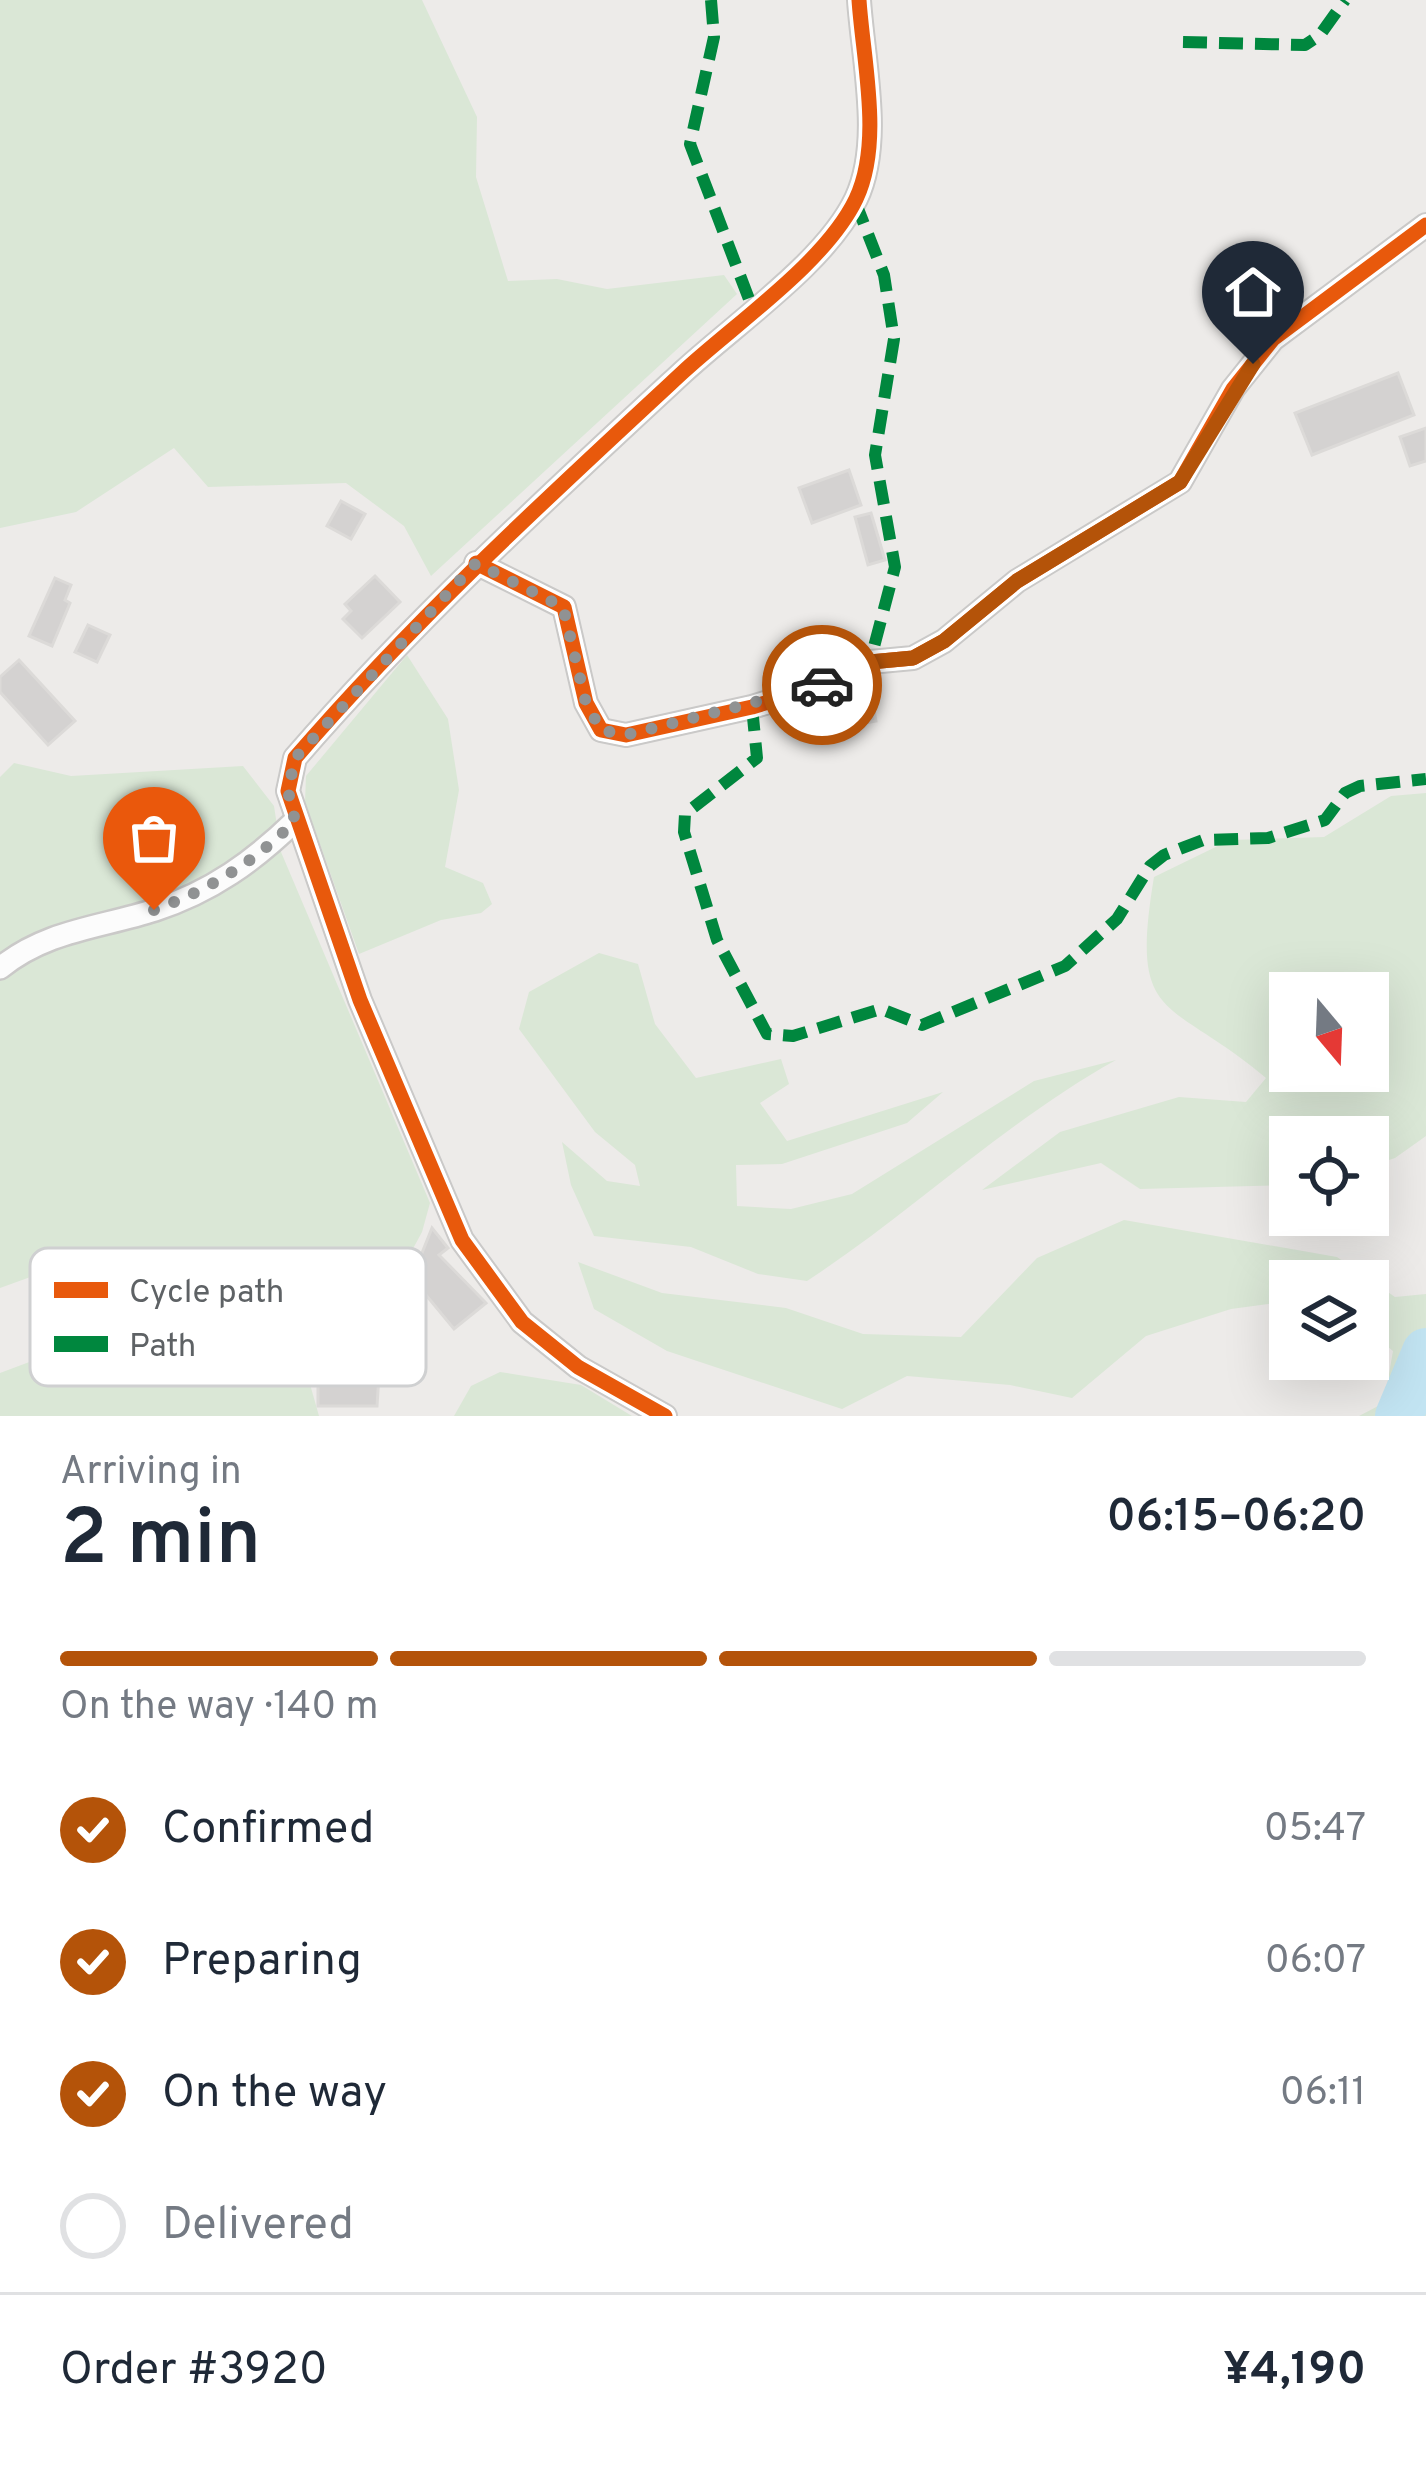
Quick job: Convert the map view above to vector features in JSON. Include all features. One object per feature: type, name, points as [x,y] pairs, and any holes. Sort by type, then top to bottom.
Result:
[{"type":"street","points":[[664,1416],[578,1367],[522,1322],[462,1240],[360,1000],[288,791],[295,758],[476,563],[752,307],[823,250],[855,201],[866,171],[859,0]]},
{"type":"street","points":[[476,563],[563,607],[586,703],[601,730],[626,735],[731,711],[818,686],[870,662],[913,658],[944,641],[1017,581],[1180,482],[1233,389],[1273,339],[1426,225]]},
{"type":"street","points":[[0,968],[43,938],[197,894],[256,860],[295,821]]},
{"type":"green space","points":[[0,0],[422,0],[477,117],[476,177],[508,281],[557,279],[607,289],[724,275],[737,294],[431,576],[404,526],[346,483],[208,487],[174,448],[76,512],[0,528]]},
{"type":"green space","points":[[407,655],[448,719],[459,790],[445,867],[483,883],[492,904],[481,913],[441,920],[359,954],[305,802],[306,776]]},
{"type":"green space","points":[[14,763],[71,776],[243,766],[274,806],[281,852],[430,1203],[413,1248],[30,1248],[30,1277],[0,1288],[0,777]]},
{"type":"green space","points":[[1426,793],[1426,1136],[1389,1160],[1389,1116],[1269,1116],[1269,1186],[1140,1189],[1101,1163],[982,1190],[1060,1132],[1179,1097],[1246,1102],[1266,1078],[1181,1018],[1153,984],[1147,960],[1154,877],[1230,840],[1324,837],[1391,796]]},
{"type":"green space","points":[[599,953],[638,964],[655,1024],[696,1078],[781,1059],[789,1084],[760,1103],[787,1141],[943,1092],[907,1123],[782,1164],[736,1165],[737,1206],[791,1209],[852,1194],[1034,1081],[1116,1060],[1036,1111],[807,1281],[758,1274],[691,1247],[594,1236],[571,1185],[562,1142],[607,1181],[640,1186],[635,1165],[595,1132],[519,1029],[529,992]]},
{"type":"green space","points":[[1124,1220],[1341,1260],[1269,1260],[1269,1304],[1231,1309],[1146,1336],[1072,1398],[1010,1385],[907,1376],[842,1409],[667,1351],[594,1309],[578,1262],[662,1293],[786,1308],[863,1334],[961,1337],[1037,1258]]},
{"type":"green space","points":[[1389,1293],[1395,1297],[1426,1294],[1426,1416],[1359,1416],[1384,1403],[1393,1351],[1389,1348]]},
{"type":"green space","points":[[30,1362],[30,1386],[310,1386],[319,1416],[0,1416],[0,1373]]},
{"type":"green space","points":[[500,1372],[581,1385],[632,1416],[454,1416],[471,1386]]},
{"type":"building","points":[[1398,373],[1414,415],[1312,455],[1295,413]]},
{"type":"building","points":[[1426,428],[1426,461],[1410,466],[1400,437]]},
{"type":"building","points":[[849,470],[861,505],[812,523],[799,488]]},
{"type":"building","points":[[341,501],[365,514],[351,539],[327,526]]},
{"type":"building","points":[[871,513],[885,560],[868,565],[855,517]]},
{"type":"building","points":[[375,576],[400,602],[362,638],[343,619],[351,611],[345,604]]},
{"type":"building","points":[[55,578],[71,585],[65,600],[70,603],[52,646],[29,636]]},
{"type":"building","points":[[88,625],[110,635],[97,662],[75,652]]},
{"type":"building","points":[[19,660],[75,721],[48,745],[0,692],[0,677]]},
{"type":"building","points":[[868,678],[876,721],[860,724],[852,681]]},
{"type":"building","points":[[432,1228],[448,1248],[439,1255],[486,1303],[454,1329],[426,1295],[424,1248]]},
{"type":"building","points":[[318,1386],[378,1386],[377,1406],[318,1406]]},
{"type":"waterway","points":[[1399,1416],[1426,1352]]},
{"type":"marked path","points":[[711,0],[714,37],[690,144],[752,307]]},
{"type":"marked path","points":[[1183,42],[1305,45],[1320,35],[1345,0]]},
{"type":"marked path","points":[[855,201],[884,275],[894,339],[875,455],[895,567],[870,662]]},
{"type":"marked path","points":[[752,707],[757,758],[685,814],[684,832],[717,940],[767,1034],[793,1036],[881,1009],[922,1025],[1065,966],[1117,919],[1150,866],[1164,855],[1203,840],[1268,838],[1325,820],[1345,793],[1360,786],[1426,779]]},
{"type":"cycle path","points":[[665,1416],[578,1367],[522,1322],[462,1240],[360,1000],[288,791],[295,758],[435,607],[683,372],[802,269],[842,223],[864,177],[870,127],[859,0]]},
{"type":"cycle path","points":[[476,563],[564,607],[586,703],[601,730],[626,735],[752,707],[818,687],[870,662],[913,658],[944,641],[1017,581],[1180,482],[1233,389],[1273,339],[1426,225]]},
{"type":"way so far","points":[[154,910],[197,894],[256,860],[295,821],[288,791],[295,758],[476,563],[544,593],[563,607],[586,703],[601,730],[626,735],[822,685]]},
{"type":"route","points":[[822,685],[870,662],[913,658],[944,641],[1017,581],[1180,482],[1233,389],[1253,364]]}]
